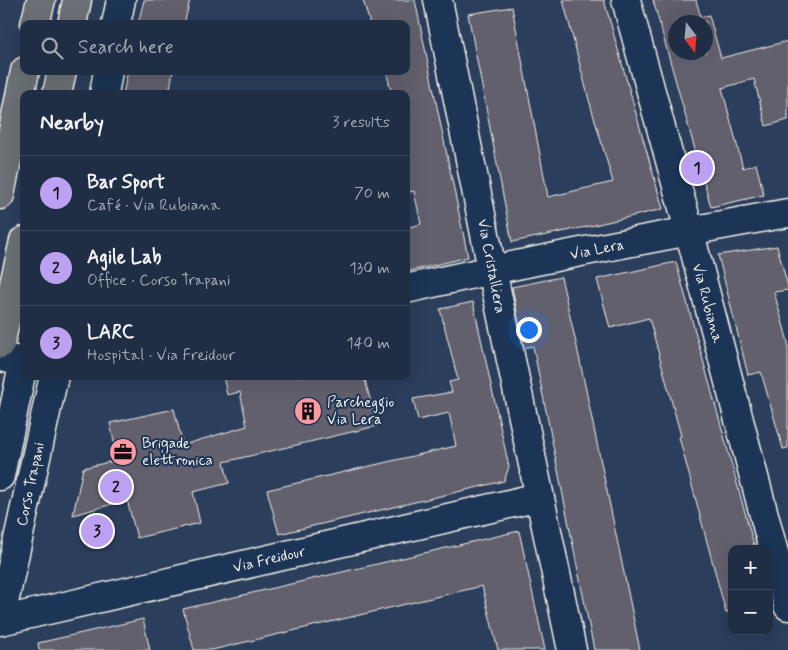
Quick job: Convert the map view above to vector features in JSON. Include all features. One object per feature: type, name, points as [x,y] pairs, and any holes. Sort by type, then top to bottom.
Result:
[{"type":"main road","points":[[37,20],[41,0]]},
{"type":"main road","points":[[73,20],[77,0]]},
{"type":"main road","points":[[21,90],[24,75]]},
{"type":"main road","points":[[58,90],[61,75]]},
{"type":"main road","points":[[0,195],[20,94]]},
{"type":"main road","points":[[0,344],[20,258]]},
{"type":"street","points":[[117,20],[121,0]]},
{"type":"street","name":"Via Cristalliera","points":[[438,0],[572,650]]},
{"type":"street","name":"Via Rubiana","points":[[626,0],[788,606]]},
{"type":"street","points":[[105,90],[107,75]]},
{"type":"street","points":[[0,166],[11,136]]},
{"type":"street","name":"Via Lera","points":[[410,288],[492,269],[689,230],[788,213]]},
{"type":"street","points":[[0,357],[20,360]]},
{"type":"street","name":"Corso Trapani","points":[[0,476],[20,380]]},
{"type":"street","name":"Corso Trapani","points":[[0,621],[53,380]]},
{"type":"street","name":"Via Freidour","points":[[0,621],[539,497]]},
{"type":"building","points":[[144,0],[190,0],[185,20],[139,20]]},
{"type":"building","points":[[363,0],[415,0],[468,257],[410,271],[410,227],[421,224],[414,191],[410,192],[410,90],[391,90],[387,75],[410,75],[410,20],[369,20]]},
{"type":"building","points":[[563,0],[604,0],[663,209],[512,242],[468,14],[512,7],[548,197],[613,182]]},
{"type":"building","points":[[653,0],[696,0],[700,15],[668,15],[668,54]]},
{"type":"building","points":[[713,29],[721,58],[788,41],[788,120],[766,126],[754,79],[722,88],[743,168],[756,164],[764,195],[711,207],[670,60],[713,60]]},
{"type":"building","points":[[127,75],[172,75],[170,90],[124,90]]},
{"type":"building","points":[[777,246],[788,287],[788,290],[774,292],[788,342],[788,448],[783,449],[761,372],[748,375],[718,255]]},
{"type":"building","points":[[676,262],[754,545],[728,545],[728,613],[726,613],[649,318],[610,328],[597,279]]},
{"type":"building","points":[[561,277],[640,650],[594,650],[533,346],[524,348],[512,287]]},
{"type":"building","points":[[473,302],[509,467],[504,481],[279,534],[267,490],[456,446],[449,413],[418,420],[413,399],[452,392],[449,382],[458,380],[440,309]]},
{"type":"building","points":[[224,380],[365,380],[377,426],[224,462],[229,483],[193,492],[200,523],[137,538],[127,500],[73,515],[83,468],[118,460],[110,423],[174,409],[183,445],[247,426],[240,392],[227,395]]},
{"type":"building","points":[[519,531],[545,650],[498,650],[482,586],[212,650],[194,650],[183,609]]},
{"type":"building","points":[[143,619],[150,650],[39,650],[38,643]]},
{"type":"place","name":"Bar Sport","points":[[697,168]]},
{"type":"place","name":"Parcheggio Via Lera","points":[[308,411]]},
{"type":"place","name":"Brigade elettronica","points":[[123,452]]},
{"type":"place","name":"Agile Lab","points":[[116,487]]},
{"type":"place","name":"LARC","points":[[97,531]]}]
